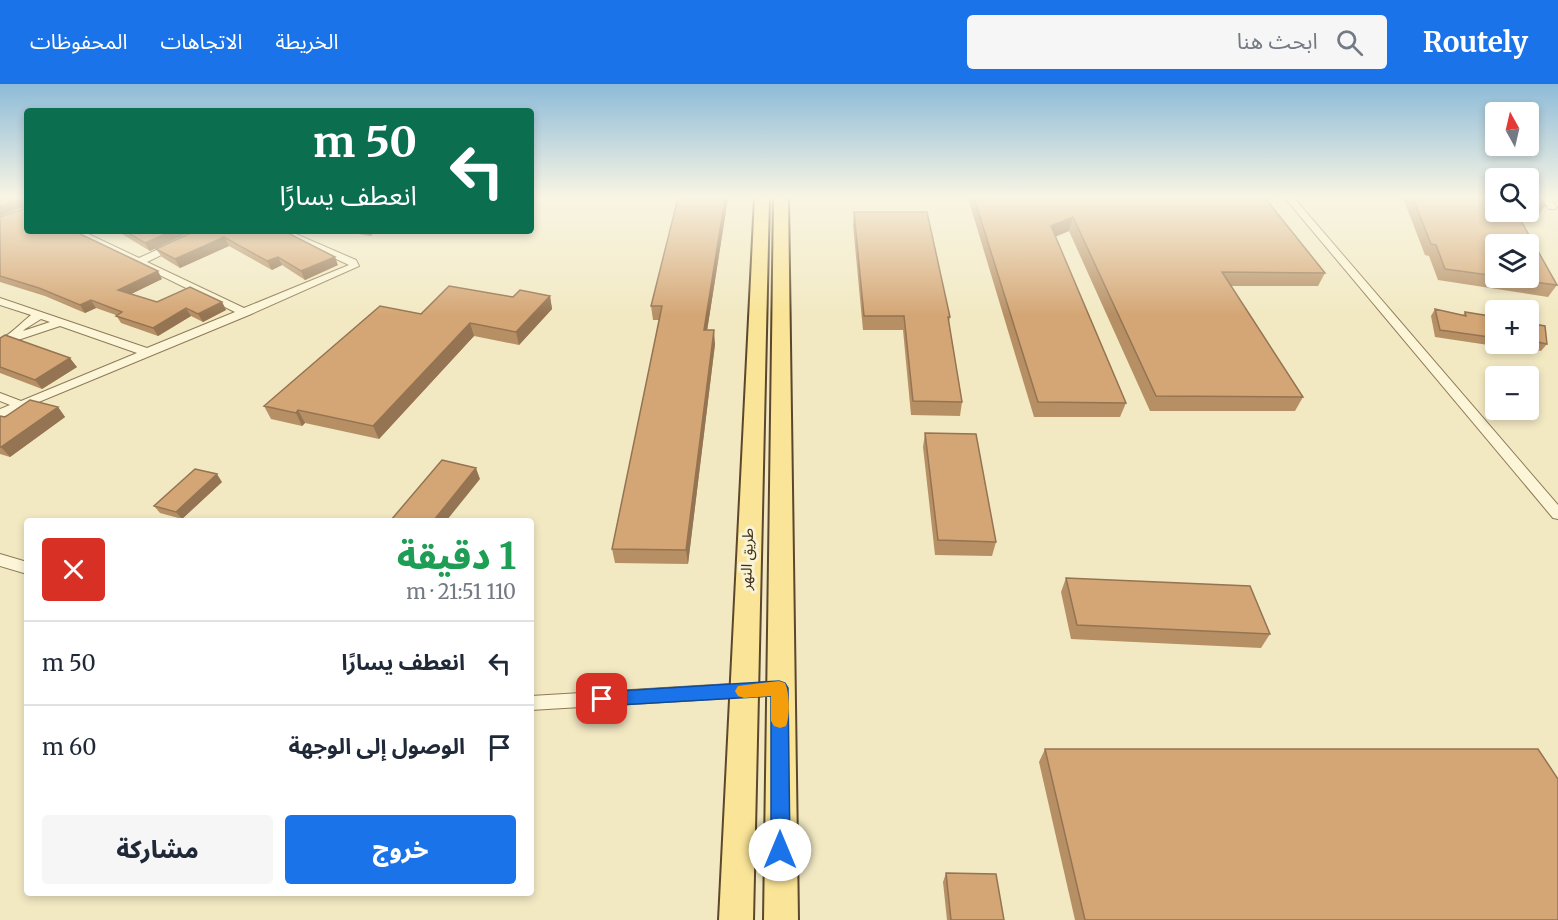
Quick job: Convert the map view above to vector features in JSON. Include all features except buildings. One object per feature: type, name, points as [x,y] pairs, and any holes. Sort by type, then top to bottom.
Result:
[{"type":"main road","name":"طريق النهر","points":[[736,920],[760,237]]},
{"type":"main road","points":[[781,237],[779,688],[781,920]]},
{"type":"street","points":[[87,237],[245,313]]},
{"type":"street","points":[[139,262],[193,237]]},
{"type":"street","points":[[0,414],[354,266],[353,262],[295,237]]},
{"type":"street","points":[[1322,237],[1558,514]]},
{"type":"street","points":[[0,301],[149,353]]},
{"type":"street","points":[[5,341],[39,315]]},
{"type":"street","points":[[5,341],[60,322]]},
{"type":"street","points":[[0,397],[22,405]]},
{"type":"street","points":[[0,560],[24,567]]},
{"type":"street","points":[[534,703],[779,688]]},
{"type":"slow traffic","points":[[744,691],[779,688],[780,721]]},
{"type":"route","points":[[602,699],[779,688],[780,850]]}]
